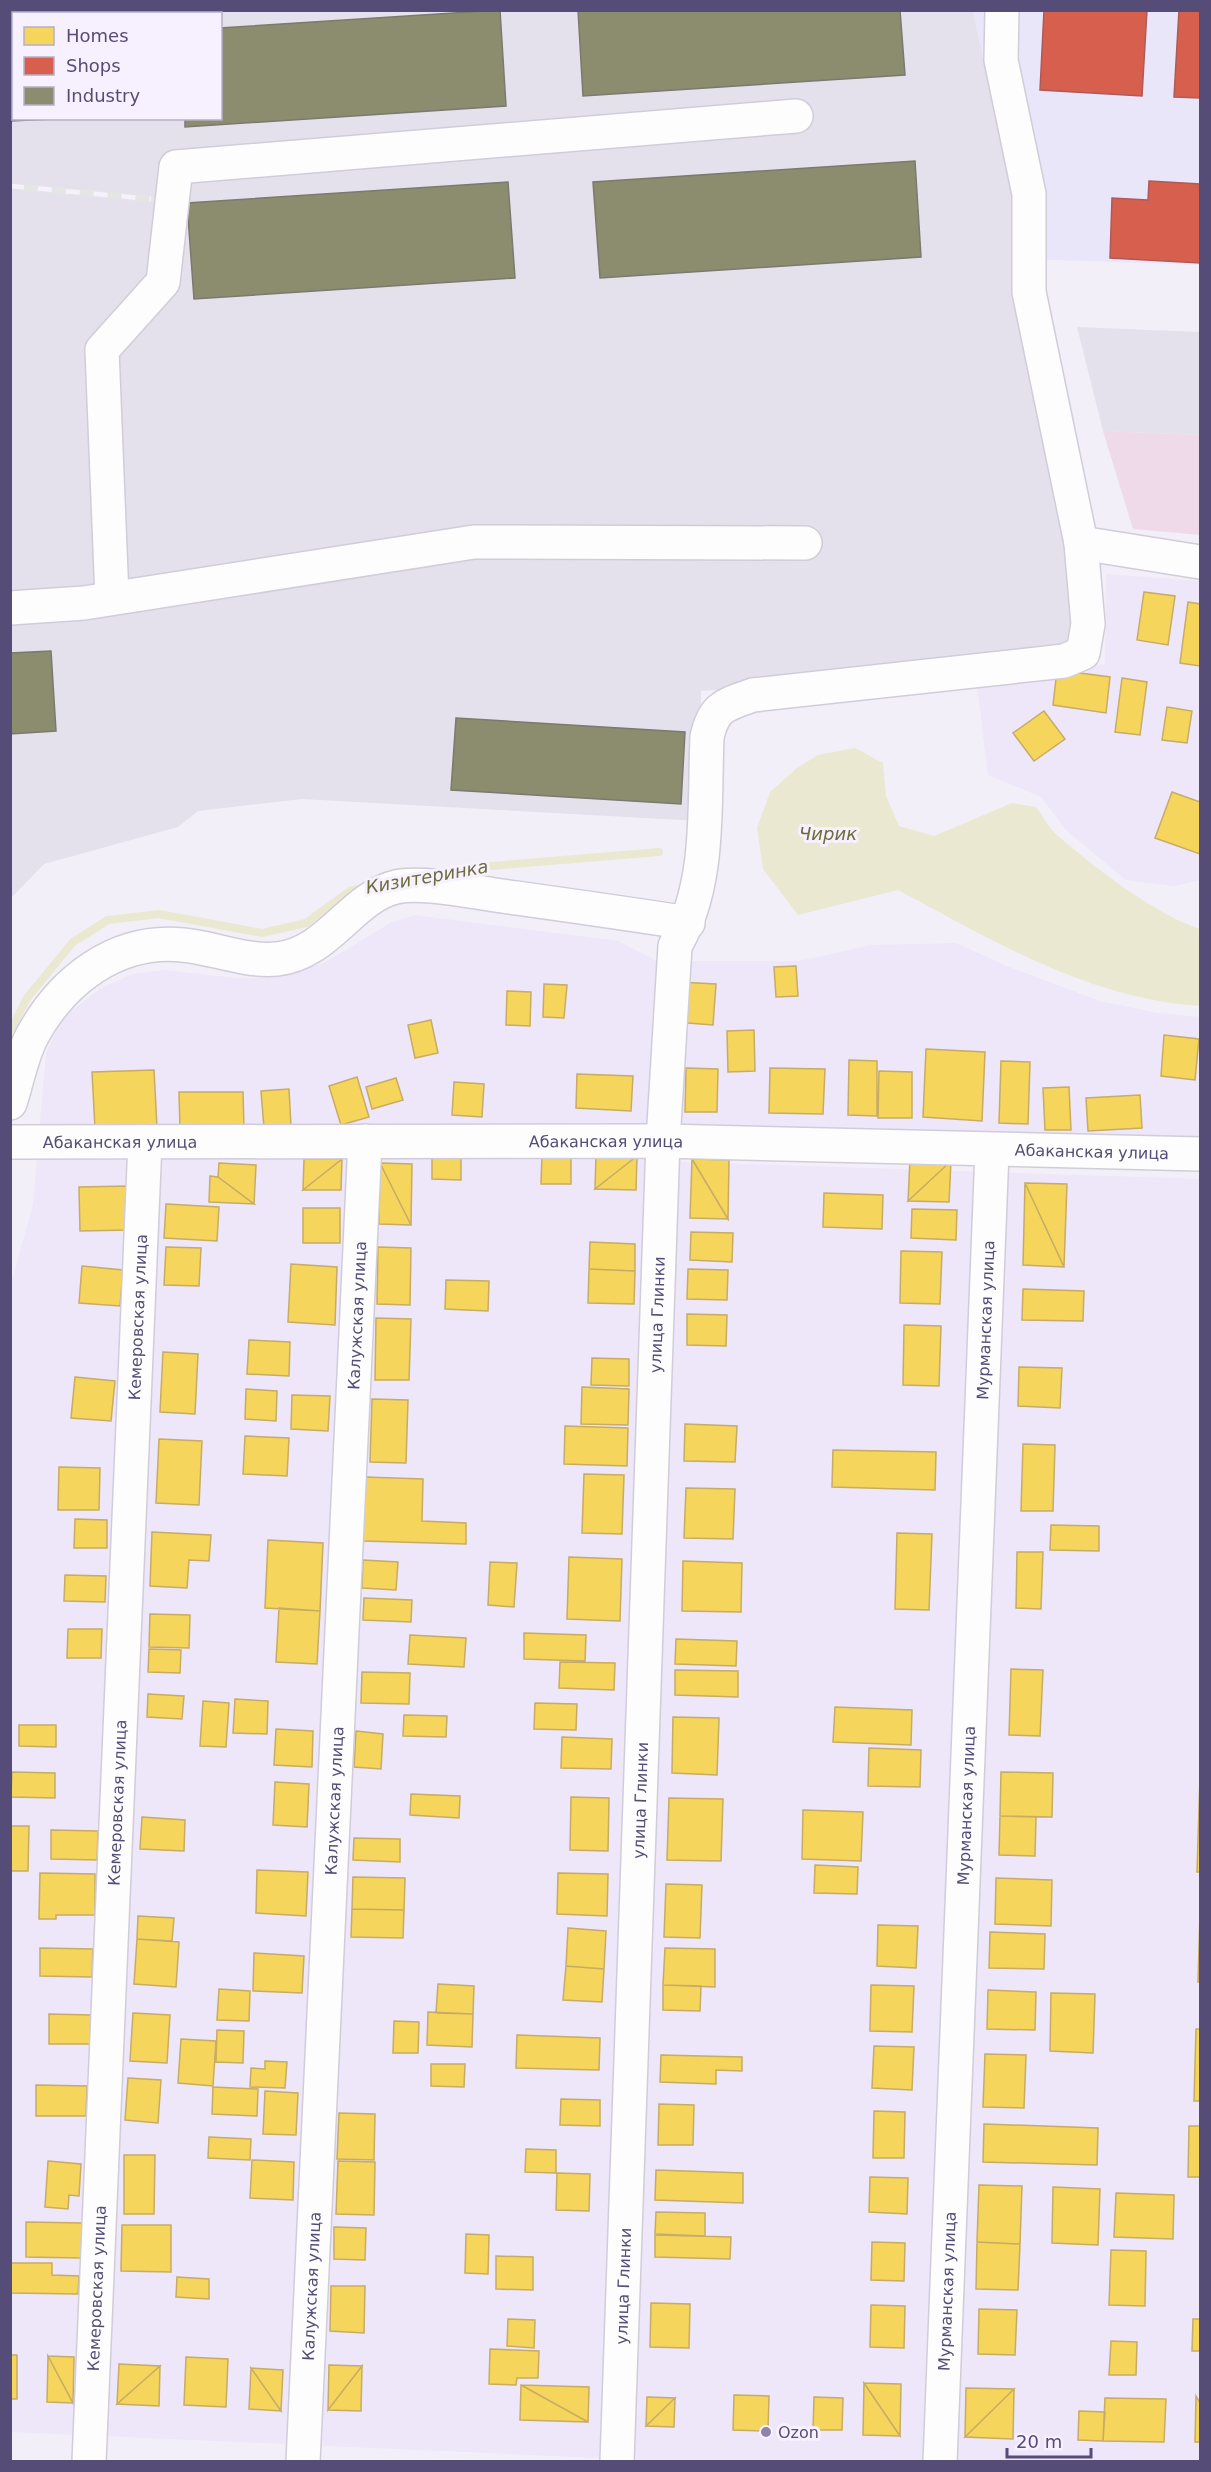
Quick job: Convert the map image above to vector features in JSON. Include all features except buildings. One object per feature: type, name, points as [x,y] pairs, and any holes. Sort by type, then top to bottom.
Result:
[{"type":"street","points":[[1002,10],[1001,60],[1029,194],[1029,292],[1081,543],[1200,562]]},
{"type":"street","points":[[112,598],[102,350],[164,282],[176,167],[796,116]]},
{"type":"street","points":[[10,608],[112,598],[474,542],[805,543]]},
{"type":"street","name":"улица Глинки","points":[[617,2462],[663,1141],[675,946],[688,923],[700,880],[707,737],[711,720],[721,707],[753,695],[1064,661],[1083,653],[1088,624],[1081,543]]},
{"type":"street","points":[[10,1103],[31,1038],[63,992],[87,969],[126,950],[183,945],[241,957],[278,959],[308,950],[364,903],[396,886],[443,887],[688,923]]},
{"type":"street","name":"Калужская улица","points":[[303,2462],[365,1141]]},
{"type":"street","name":"Абаканская улица","points":[[10,1142],[663,1141],[992,1151],[1200,1154]]},
{"type":"street","name":"Кемеровская улица","points":[[89,2462],[145,1142]]},
{"type":"street","name":"Мурманская улица","points":[[940,2462],[992,1151]]},
{"type":"shaded area","points":[[11,11],[973,11],[1026,259],[1097,630],[1050,664],[701,691],[700,821],[302,799],[198,811],[178,827],[44,864],[11,898]]},
{"type":"shaded area","points":[[973,11],[1200,11],[1200,265],[1026,259]]},
{"type":"shaded area","points":[[1077,327],[1200,332],[1200,435],[1103,431]]},
{"type":"shaded area","points":[[1103,431],[1200,435],[1200,535],[1133,529]]},
{"type":"shaded area","points":[[1106,574],[1200,581],[1200,880],[1174,886],[1126,880],[1067,831],[1041,797],[988,775],[977,686],[1105,664]]},
{"type":"shaded area","points":[[415,915],[618,941],[661,963],[657,1161],[1200,1179],[1200,2461],[668,2461],[11,2432],[10,1287],[33,1205],[46,1053],[63,1017],[101,988],[133,974],[165,970],[236,978],[280,977],[324,963],[392,922]]},
{"type":"shaded area","points":[[956,943],[1009,967],[1100,1001],[1158,1013],[1200,1017],[1200,1148],[677,1131],[685,961],[799,961],[872,945]]},
{"type":"water","name":"Чирик","points":[[855,748],[883,763],[886,796],[899,826],[934,836],[1012,803],[1036,807],[1055,833],[1107,875],[1146,902],[1183,923],[1200,929],[1200,1006],[1159,1001],[1119,992],[1081,979],[1007,947],[898,890],[798,915],[763,869],[757,828],[770,792],[797,768],[818,755]]},
{"type":"waterway","name":"Кизитеринка","points":[[441,874],[479,867],[659,852]]},
{"type":"waterway","name":"Кизитеринка","points":[[10,1031],[27,998],[73,942],[108,920],[159,914],[262,933],[306,923],[350,891],[364,888]]},
{"type":"railway","points":[[10,186],[151,199]]},
{"type":"place","name":"Ozon","points":[[766,2432]]}]
